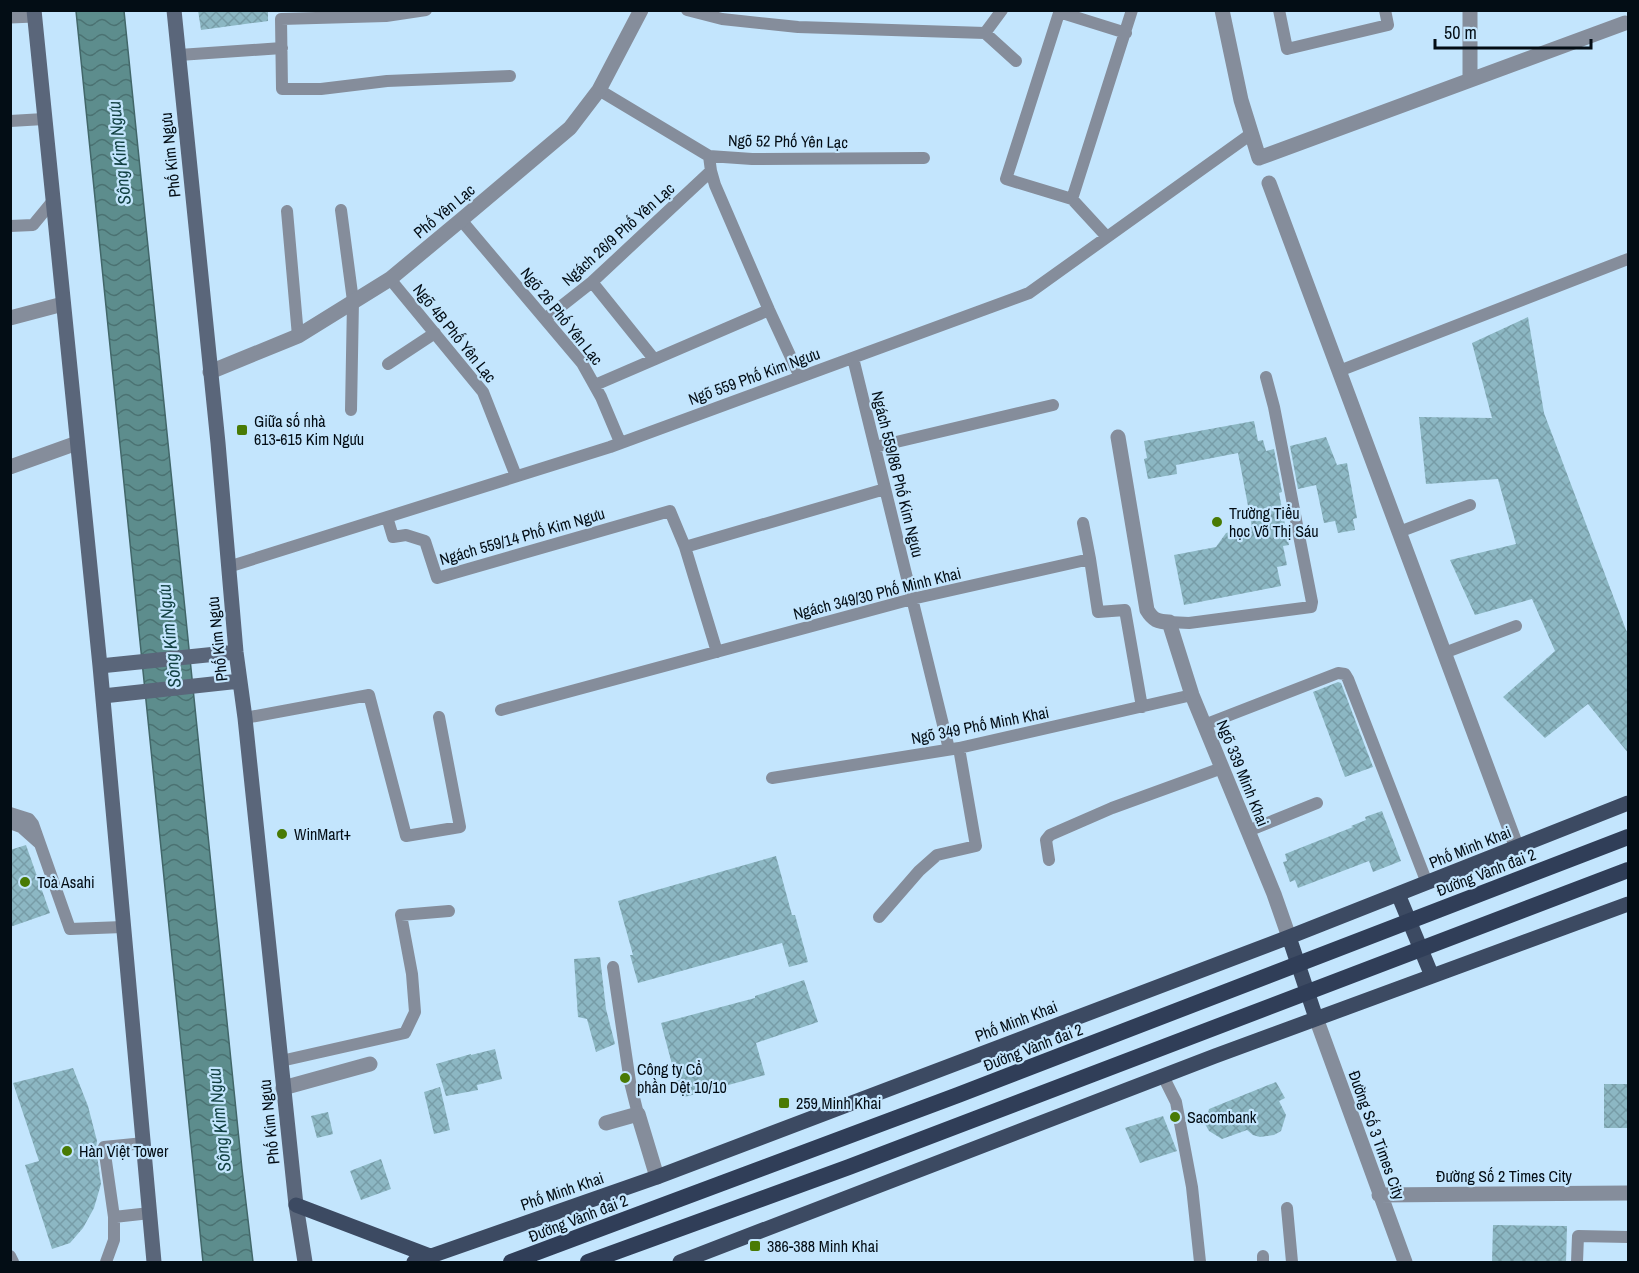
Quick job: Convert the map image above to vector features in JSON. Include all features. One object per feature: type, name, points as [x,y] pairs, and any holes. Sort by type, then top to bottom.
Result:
[{"type":"highway","name":"Đường Vành đai 2","points":[[511,1263],[958,1095],[1629,837]]},
{"type":"highway","points":[[588,1263],[860,1163],[1629,870]]},
{"type":"main road","name":"Phố Kim Ngưu","points":[[174,10],[218,444],[236,652],[245,718],[296,1205],[305,1263]]},
{"type":"main road","points":[[34,13],[100,666],[154,1263]]},
{"type":"main road","points":[[100,666],[236,652]]},
{"type":"main road","points":[[102,696],[240,681]]},
{"type":"main road","name":"Phố Minh Khai","points":[[414,1263],[657,1177],[1289,937],[1629,803]]},
{"type":"main road","points":[[1398,894],[1432,976]]},
{"type":"main road","points":[[684,1262],[1162,1076],[1629,904]]},
{"type":"main road","points":[[1289,937],[1316,1018]]},
{"type":"main road","points":[[296,1205],[430,1256]]},
{"type":"street","name":"Phố Yên Lạc","points":[[210,372],[298,336],[390,279],[461,220],[570,128],[599,90],[642,10]]},
{"type":"street","points":[[1222,10],[1241,100],[1259,158],[1625,23]]},
{"type":"street","points":[[1470,10],[1470,80]]},
{"type":"street","points":[[10,16],[34,13]]},
{"type":"street","points":[[1269,183],[1517,848]]},
{"type":"street","points":[[10,318],[63,304]]},
{"type":"street","points":[[1118,437],[1147,610],[1152,618],[1159,622],[1169,622]]},
{"type":"street","points":[[10,467],[77,443]]},
{"type":"street","name":"Ngõ 339 Minh Khai","points":[[1169,622],[1192,695],[1274,894],[1289,937]]},
{"type":"street","name":"Đường Số 3 Times City","points":[[1316,1018],[1405,1263]]},
{"type":"street","points":[[284,1088],[370,1064]]},
{"type":"street","points":[[606,1123],[638,1114],[657,1177]]},
{"type":"street","name":"Đường Số 2 Times City","points":[[1379,1195],[1629,1193]]},
{"type":"lane","points":[[426,10],[386,16],[280,20],[282,88],[321,89],[387,81],[510,76]]},
{"type":"lane","points":[[687,10],[723,19],[798,27],[986,33],[1016,61]]},
{"type":"lane","points":[[986,33],[1002,10]]},
{"type":"lane","points":[[1072,199],[1132,10]]},
{"type":"lane","points":[[1279,10],[1287,49],[1388,25],[1385,10]]},
{"type":"lane","points":[[1107,237],[1072,199],[1006,179],[1060,11],[1126,33]]},
{"type":"lane","points":[[179,55],[282,48]]},
{"type":"lane","name":"Ngõ 52 Phố Yên Lạc","points":[[599,90],[709,156],[752,159],[924,158]]},
{"type":"lane","points":[[10,121],[44,119]]},
{"type":"lane","name":"Ngõ 559 Phố Kim Ngưu","points":[[228,567],[620,442],[1029,293],[1251,134]]},
{"type":"lane","points":[[709,156],[715,185],[800,377]]},
{"type":"lane","name":"Ngách 26/9 Phố Yên Lạc","points":[[545,319],[592,282],[711,171]]},
{"type":"lane","points":[[10,226],[33,225],[52,202]]},
{"type":"lane","points":[[342,210],[354,301],[351,410]]},
{"type":"lane","points":[[287,212],[298,336]]},
{"type":"lane","name":"Ngõ 26 Phố Yên Lạc","points":[[461,220],[582,363],[595,385],[620,442]]},
{"type":"lane","points":[[1339,371],[1629,259]]},
{"type":"lane","name":"Ngõ 4B Phố Yên Lạc","points":[[390,279],[483,392],[516,476]]},
{"type":"lane","points":[[592,282],[654,359]]},
{"type":"lane","points":[[595,385],[769,309]]},
{"type":"lane","points":[[388,364],[435,333]]},
{"type":"lane","name":"Ngách 559/86 Phố Kim Ngưu","points":[[853,357],[912,599],[954,749],[976,846],[936,855],[879,917]]},
{"type":"lane","points":[[1169,622],[1189,623],[1311,607],[1310,591],[1266,377]]},
{"type":"lane","points":[[874,447],[1053,405]]},
{"type":"lane","points":[[717,652],[685,547],[885,489]]},
{"type":"lane","points":[[1399,532],[1470,505]]},
{"type":"lane","name":"Ngách 559/14 Phố Kim Ngưu","points":[[387,517],[393,537],[406,535],[426,541],[437,579],[670,511],[685,547]]},
{"type":"lane","points":[[1083,523],[1098,612],[1125,610],[1142,707]]},
{"type":"lane","name":"Ngách 349/30 Phố Minh Khai","points":[[501,710],[912,599],[1090,559]]},
{"type":"lane","points":[[1444,653],[1516,627]]},
{"type":"lane","points":[[1204,724],[1338,673],[1345,674],[1427,883]]},
{"type":"lane","points":[[245,718],[369,695],[406,836],[460,827],[439,717]]},
{"type":"lane","name":"Ngõ 349 Phố Minh Khai","points":[[772,778],[954,749],[1192,695]]},
{"type":"lane","points":[[1049,860],[1046,840],[1050,835],[1112,808],[1221,768]]},
{"type":"lane","points":[[1248,831],[1317,803]]},
{"type":"lane","points":[[10,813],[31,821],[42,846],[70,929],[123,927]]},
{"type":"lane","points":[[10,824],[21,827],[42,846]]},
{"type":"lane","points":[[280,1061],[405,1033],[416,1012],[412,974],[400,915],[449,911]]},
{"type":"lane","points":[[613,967],[630,1082],[638,1114]]},
{"type":"lane","points":[[1162,1076],[1176,1102],[1192,1187],[1200,1263]]},
{"type":"lane","points":[[106,1263],[115,1230],[104,1147],[144,1143]]},
{"type":"lane","points":[[1287,1208],[1292,1263]]},
{"type":"lane","points":[[114,1217],[150,1214]]},
{"type":"lane","points":[[1577,1263],[1578,1236],[1629,1237]]},
{"type":"lane","points":[[10,1256],[13,1263]]},
{"type":"water","name":"Sông Kim Ngưu","points":[[76,11],[124,11],[253,1262],[203,1262]]},
{"type":"building","points":[[198,10],[268,10],[268,21],[201,30]]},
{"type":"building","points":[[1528,317],[1544,413],[1629,635],[1629,754],[1588,704],[1545,738],[1503,697],[1555,651],[1532,599],[1475,615],[1450,560],[1516,544],[1498,479],[1426,484],[1419,417],[1492,418],[1472,343]]},
{"type":"building","points":[[1254,421],[1258,441],[1263,440],[1266,451],[1274,449],[1282,492],[1279,493],[1289,545],[1283,546],[1287,565],[1277,567],[1281,586],[1184,605],[1174,555],[1216,547],[1226,533],[1252,527],[1238,453],[1176,465],[1177,474],[1148,479],[1144,459],[1147,458],[1144,441]]},
{"type":"building","points":[[1326,437],[1337,465],[1347,463],[1357,518],[1353,519],[1355,530],[1338,533],[1335,521],[1324,523],[1316,485],[1298,489],[1290,446]]},
{"type":"building","points":[[1338,682],[1341,683],[1373,767],[1345,777],[1313,692]]},
{"type":"building","points":[[1382,811],[1401,861],[1373,872],[1369,861],[1298,888],[1295,880],[1290,882],[1283,862],[1287,861],[1285,854],[1353,827],[1351,826],[1366,820],[1365,817]]},
{"type":"building","name":"Toà Asahi","points":[[26,845],[50,913],[10,927],[10,850]]},
{"type":"building","points":[[776,856],[808,962],[789,967],[782,943],[638,983],[618,901]]},
{"type":"building","points":[[600,957],[606,1009],[615,1044],[596,1052],[587,1019],[578,1017],[574,959]]},
{"type":"building","points":[[804,980],[818,1022],[756,1043],[765,1075],[681,1098],[661,1023],[755,998],[755,996]]},
{"type":"building","points":[[495,1049],[502,1079],[477,1085],[478,1090],[446,1096],[436,1064]]},
{"type":"building","name":"Hàn Việt Tower","points":[[73,1068],[88,1106],[97,1141],[101,1184],[94,1208],[83,1228],[70,1243],[52,1249],[25,1165],[39,1161],[13,1083]]},
{"type":"building","points":[[1276,1082],[1285,1098],[1279,1101],[1286,1115],[1281,1131],[1274,1135],[1260,1137],[1247,1130],[1222,1139],[1209,1131],[1205,1124],[1209,1109]]},
{"type":"building","points":[[1604,1084],[1629,1084],[1629,1128],[1604,1128]]},
{"type":"building","points":[[440,1087],[450,1130],[434,1134],[424,1092]]},
{"type":"building","points":[[328,1112],[333,1134],[317,1138],[311,1116]]},
{"type":"building","points":[[1163,1116],[1177,1151],[1140,1163],[1125,1128]]},
{"type":"building","points":[[381,1159],[391,1189],[361,1200],[350,1171]]},
{"type":"building","points":[[1493,1225],[1567,1226],[1566,1263],[1492,1263]]},
{"type":"place","name":"Giữa số nhà 613-615 Kim Ngưu","points":[[242,430]]},
{"type":"place","name":"Trường Tiểu học Võ Thị Sáu","points":[[1217,522]]},
{"type":"place","name":"WinMart+","points":[[282,834]]},
{"type":"place","name":"Toà Asahi","points":[[25,882]]},
{"type":"place","name":"Công ty Cổ phần Dệt 10/10","points":[[625,1078]]},
{"type":"place","name":"259 Minh Khai","points":[[784,1103]]},
{"type":"place","name":"Sacombank","points":[[1175,1117]]},
{"type":"place","name":"Hàn Việt Tower","points":[[67,1151]]},
{"type":"place","name":"386-388 Minh Khai","points":[[755,1246]]}]
